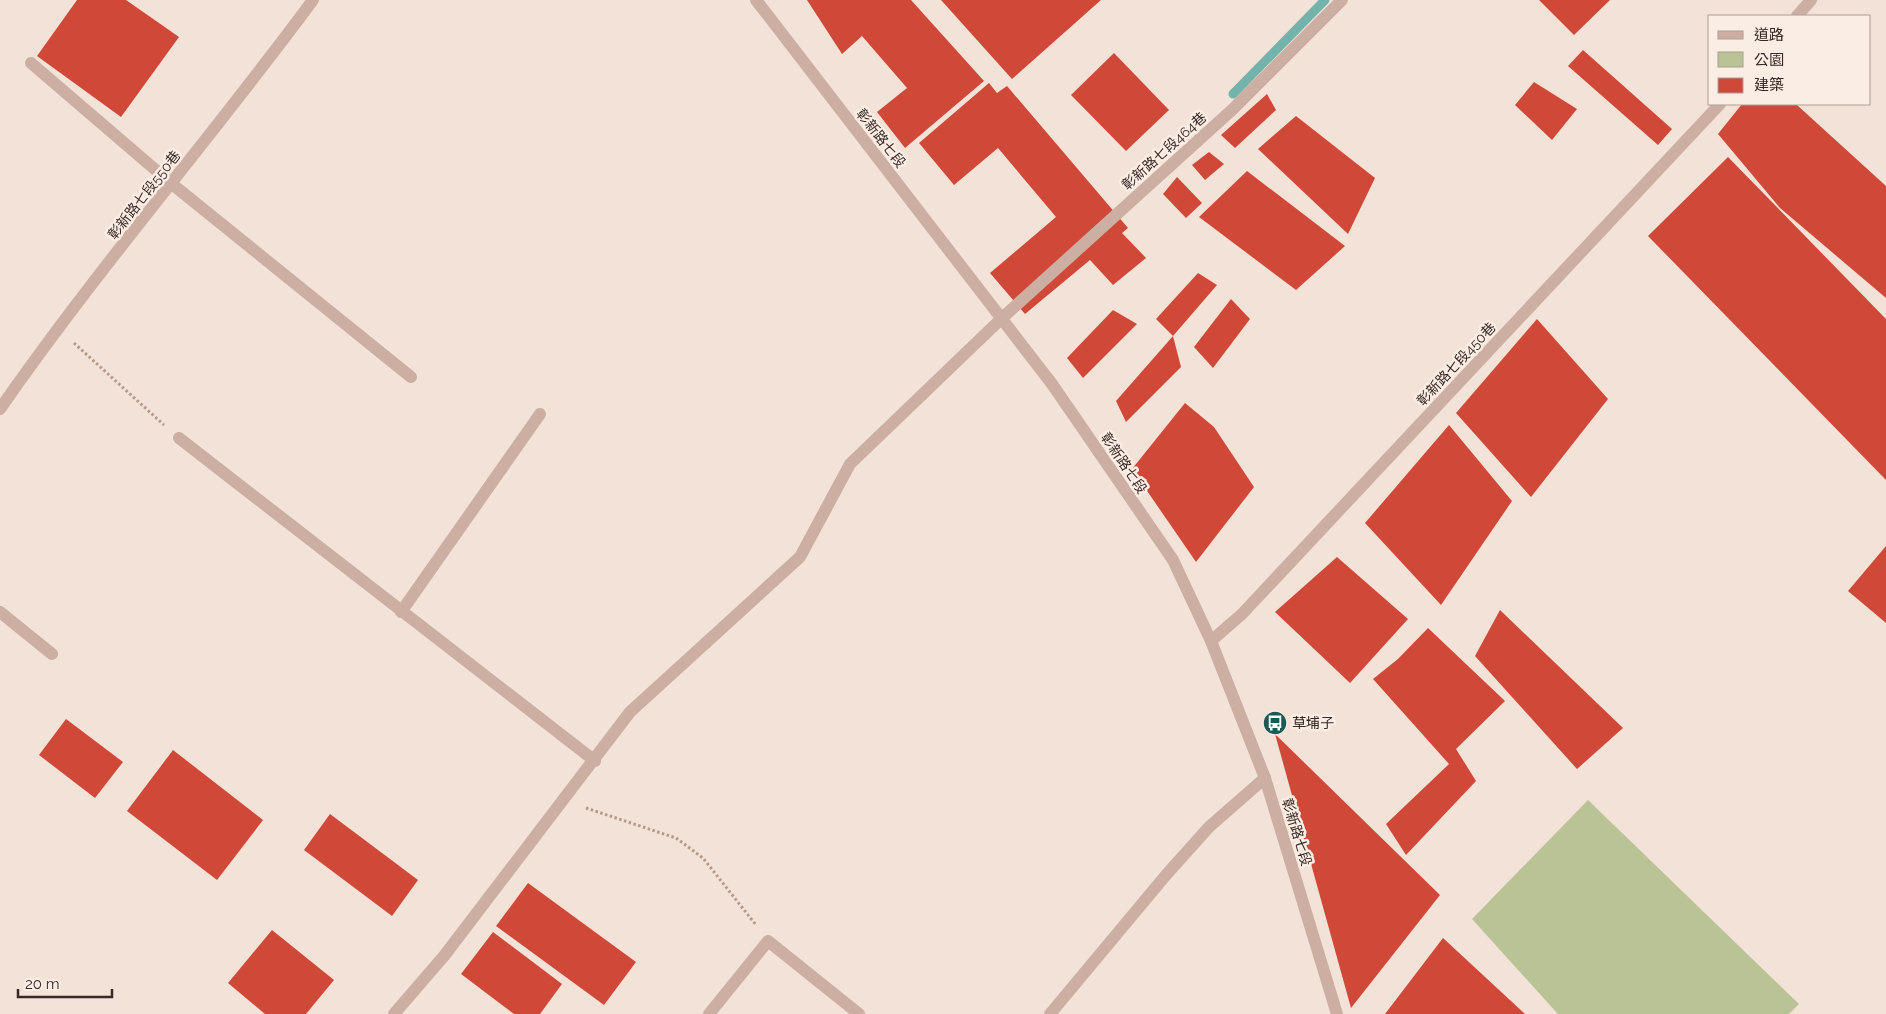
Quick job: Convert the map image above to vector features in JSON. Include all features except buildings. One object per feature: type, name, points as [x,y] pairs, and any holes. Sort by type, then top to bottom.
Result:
[{"type":"street","name":"彰新路七段550巷","points":[[0,409],[57,328],[172,184],[313,0]]},
{"type":"street","name":"彰新路七段","points":[[756,0],[1052,384],[1173,560],[1211,642],[1265,778],[1337,1014]]},
{"type":"street","name":"彰新路七段464巷","points":[[394,1014],[444,956],[595,761],[630,712],[800,557],[850,464],[1001,319],[1233,108],[1342,0]]},
{"type":"street","points":[[1798,15],[1811,0]]},
{"type":"street","points":[[31,63],[172,184],[411,377]]},
{"type":"street","name":"彰新路七段450巷","points":[[1211,642],[1242,614],[1719,105]]},
{"type":"street","points":[[401,612],[540,414]]},
{"type":"street","points":[[179,438],[595,761]]},
{"type":"street","points":[[0,612],[52,654]]},
{"type":"street","points":[[1050,1014],[1178,861],[1209,827],[1265,778]]},
{"type":"street","points":[[709,1014],[768,941],[859,1014]]},
{"type":"path","points":[[57,328],[179,438]]},
{"type":"path","points":[[564,800],[676,838],[703,858],[768,941]]},
{"type":"green space","points":[[1588,800],[1799,1004],[1789,1014],[1558,1014],[1472,919]]},
{"type":"waterway","points":[[1233,94],[1325,0]]},
{"type":"place","name":"草埔子","points":[[1275,723]]}]
